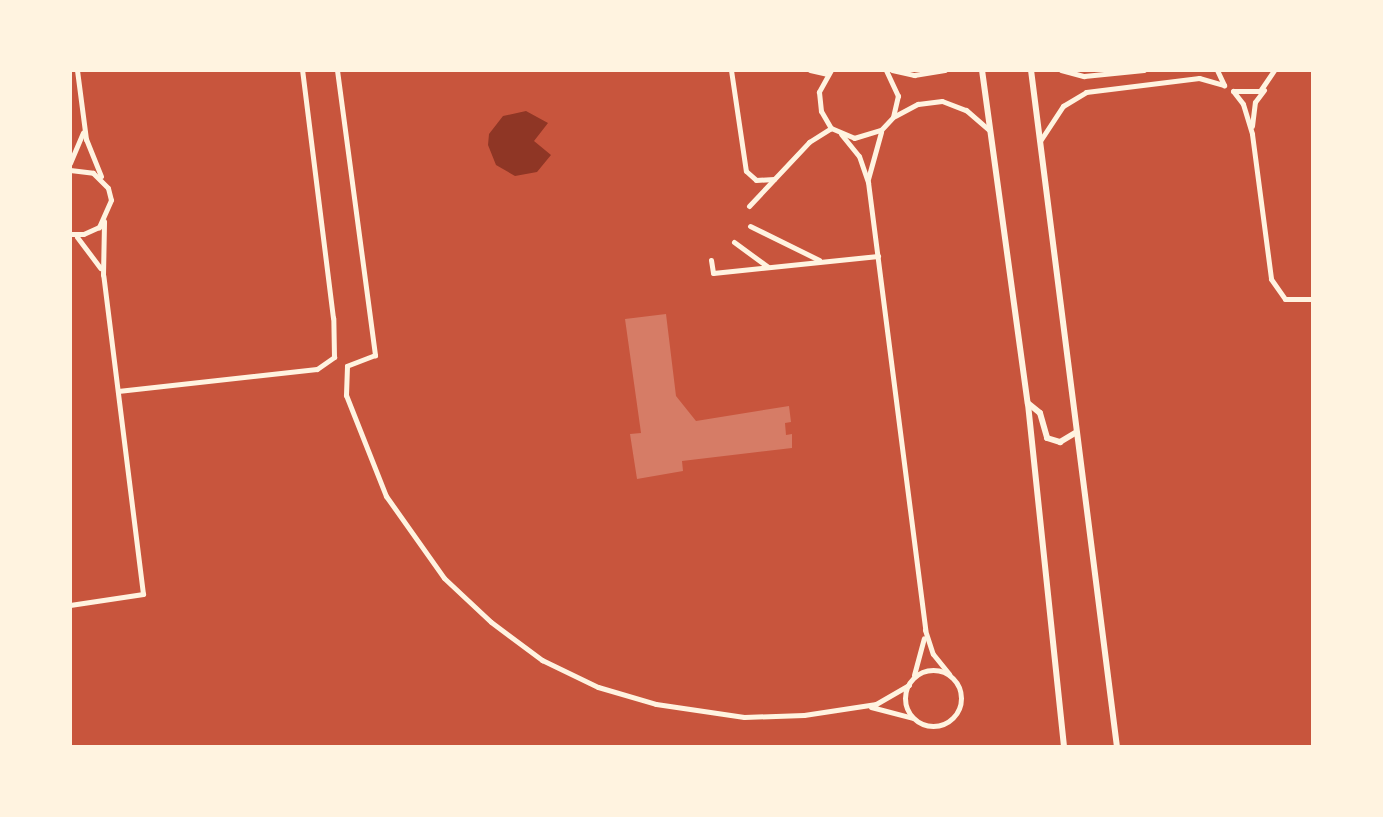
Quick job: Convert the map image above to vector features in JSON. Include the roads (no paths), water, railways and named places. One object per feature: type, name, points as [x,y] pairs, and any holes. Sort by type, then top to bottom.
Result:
[{"type":"street","points":[[70,604],[144,594],[103,275],[104,222],[111,200],[84,126],[77,70]]},
{"type":"street","points":[[118,391],[317,369],[334,357],[334,318],[302,70]]},
{"type":"street","points":[[337,70],[375,355],[347,366],[346,395],[386,496],[444,578],[491,622],[542,660],[627,696],[685,710],[744,717],[804,715],[888,699],[930,670],[949,674]]},
{"type":"street","points":[[732,70],[746,172],[756,180],[774,179]]},
{"type":"street","points":[[810,70],[829,72],[819,102],[832,128],[854,138],[881,130]]},
{"type":"street","points":[[893,117],[898,96],[888,70],[932,75],[945,70]]},
{"type":"street","points":[[982,70],[1028,404],[1064,747]]},
{"type":"street","points":[[1031,70],[1118,747]]},
{"type":"street","points":[[1061,70],[1084,76],[1144,70]]},
{"type":"street","points":[[1217,70],[1224,85]]},
{"type":"street","points":[[1252,134],[1255,102],[1274,70]]},
{"type":"street","points":[[1040,141],[1063,106],[1086,92],[1199,78],[1224,85],[1243,104],[1252,134],[1270,279],[1285,299],[1313,299]]},
{"type":"street","points":[[1232,91],[1251,94],[1268,85]]},
{"type":"street","points":[[868,182],[881,130],[893,117],[918,104],[942,101],[966,110],[989,130]]},
{"type":"street","points":[[84,126],[70,166],[102,179]]},
{"type":"street","points":[[749,206],[813,138],[832,128]]},
{"type":"street","points":[[841,134],[859,156],[868,182],[925,630],[933,654],[960,689],[956,715],[931,726],[863,706]]},
{"type":"street","points":[[72,234],[92,232],[104,222]]},
{"type":"street","points":[[750,226],[796,252],[830,262]]},
{"type":"street","points":[[72,234],[92,252],[103,275]]},
{"type":"street","points":[[734,242],[770,268]]},
{"type":"street","points":[[711,260],[713,273],[878,256]]},
{"type":"street","points":[[1028,404],[1038,410],[1044,433],[1051,440],[1065,441],[1076,431]]},
{"type":"street","points":[[914,719],[905,696],[922,656],[925,630]]}]
